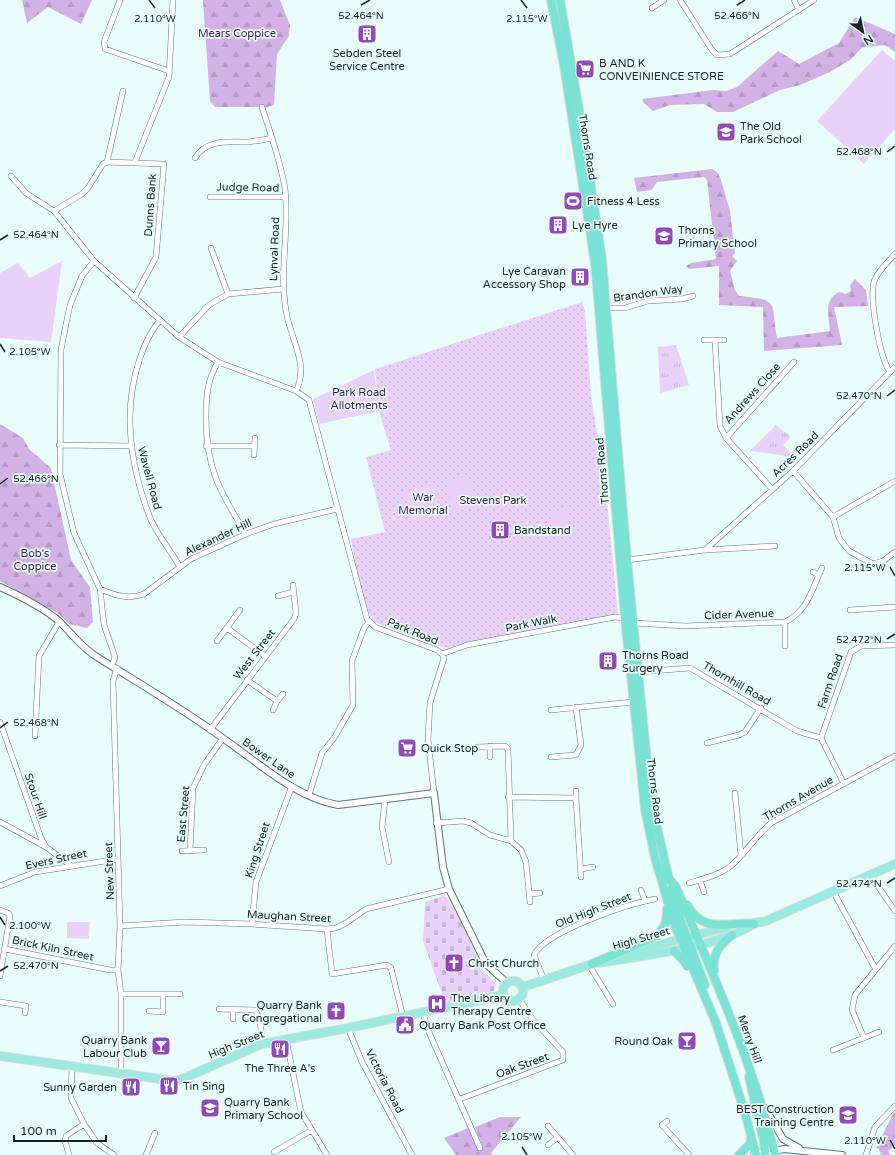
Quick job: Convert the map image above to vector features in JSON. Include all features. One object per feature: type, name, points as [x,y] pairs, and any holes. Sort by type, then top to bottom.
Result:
[{"type":"highway","name":"Thorns Road","points":[[551,0],[563,60],[595,263],[625,618],[645,809],[650,836],[664,891],[684,938]]},
{"type":"highway","name":"Thorns Road","points":[[560,0],[580,115],[602,259],[627,560],[651,802],[669,879],[676,888],[696,934]]},
{"type":"highway","points":[[669,879],[684,938],[714,1020],[745,1113],[756,1155]]},
{"type":"highway","points":[[676,888],[689,908],[701,922],[716,925],[740,923],[754,924]]},
{"type":"highway","points":[[590,964],[658,935],[666,923],[668,915],[664,891]]},
{"type":"highway","name":"Merry Hill","points":[[696,934],[715,977],[758,1092],[770,1154]]},
{"type":"highway","points":[[715,977],[713,962],[716,952],[720,945],[732,935]]},
{"type":"highway","points":[[674,951],[684,961],[706,1009],[714,1020]]},
{"type":"highway","points":[[748,1064],[749,1082],[770,1154]]},
{"type":"highway","points":[[739,1155],[750,1144],[751,1137]]},
{"type":"main road","points":[[754,924],[784,913],[871,876],[895,864]]},
{"type":"main road","name":"High Street","points":[[590,964],[612,962],[688,948],[732,935],[754,924]]},
{"type":"main road","name":"High Street","points":[[523,987],[590,964],[716,928],[754,924]]},
{"type":"main road","points":[[504,995],[503,989],[507,983],[516,981],[523,987],[523,994],[519,999]]},
{"type":"main road","name":"High Street","points":[[0,1056],[166,1081],[178,1080],[262,1044],[424,1013],[504,995],[510,1000],[519,999]]},
{"type":"street","points":[[120,0],[104,42],[105,49],[169,71]]},
{"type":"street","points":[[135,162],[168,77],[173,0]]},
{"type":"street","points":[[652,8],[664,0]]},
{"type":"street","points":[[680,0],[712,50],[717,55],[730,54],[814,0]]},
{"type":"street","points":[[794,0],[799,10]]},
{"type":"street","points":[[54,211],[82,194],[88,188],[103,164],[107,162],[123,91]]},
{"type":"street","name":"Lynval Road","points":[[262,107],[285,187],[286,198],[283,288],[287,317],[296,340],[302,373],[296,391]]},
{"type":"street","points":[[195,158],[198,152],[212,144],[225,141],[247,142],[272,138]]},
{"type":"street","name":"Dunns Bank","points":[[107,162],[164,164],[156,257],[134,298]]},
{"type":"street","points":[[12,176],[26,193],[54,211],[94,262],[179,337],[218,362],[296,391],[309,400],[368,622],[364,628],[352,661],[353,705],[334,738],[322,753],[308,795]]},
{"type":"street","name":"Judge Road","points":[[210,197],[286,198]]},
{"type":"street","points":[[211,248],[228,294]]},
{"type":"street","points":[[890,372],[884,364],[872,296],[875,279],[895,254]]},
{"type":"street","points":[[94,262],[82,276],[70,305],[65,329],[62,350],[59,445],[60,474],[74,533],[100,589],[104,625],[115,657],[115,667]]},
{"type":"street","points":[[179,337],[209,305],[228,294],[283,288]]},
{"type":"street","name":"Brandon Way","points":[[606,308],[625,308],[648,301],[682,299],[693,296]]},
{"type":"street","name":"Wavell Road","points":[[160,320],[148,335],[136,370],[129,418],[131,446],[149,516],[180,567]]},
{"type":"street","points":[[704,340],[724,340]]},
{"type":"street","points":[[715,340],[720,426],[726,438],[772,489]]},
{"type":"street","points":[[218,362],[210,375],[206,399],[206,446],[216,481],[246,534]]},
{"type":"street","name":"Andrews Close","points":[[726,438],[794,362]]},
{"type":"street","name":"Acres Road","points":[[705,550],[793,471],[895,367]]},
{"type":"street","points":[[254,455],[255,438]]},
{"type":"street","points":[[59,445],[131,446]]},
{"type":"street","points":[[206,446],[254,446]]},
{"type":"street","points":[[793,471],[833,517],[842,544],[857,557],[868,562],[878,563],[889,558],[895,552]]},
{"type":"street","points":[[833,517],[895,481]]},
{"type":"street","name":"Alexander Hill","points":[[100,589],[116,596],[137,596],[144,594],[191,559],[246,534],[274,524],[337,509]]},
{"type":"street","points":[[627,560],[705,550],[775,546]]},
{"type":"street","name":"Cider Avenue","points":[[634,623],[686,626],[785,622],[803,609],[822,568]]},
{"type":"street","points":[[813,572],[819,574]]},
{"type":"street","name":"West Street","points":[[210,730],[264,656],[294,619],[296,613],[293,585]]},
{"type":"street","name":"Bower Lane","points":[[0,587],[20,596],[59,622],[83,647],[167,699],[257,763],[308,795],[326,803],[338,805],[434,793]]},
{"type":"street","points":[[278,596],[293,592]]},
{"type":"street","points":[[850,610],[895,606]]},
{"type":"street","points":[[217,641],[240,610]]},
{"type":"street","name":"Park Walk","points":[[442,654],[467,645],[615,617],[625,618]]},
{"type":"street","points":[[35,736],[39,656],[59,622]]},
{"type":"street","name":"Park Road","points":[[368,622],[437,650],[444,658],[430,703],[428,739],[436,823],[443,867],[449,889],[486,964],[507,983]]},
{"type":"street","points":[[785,622],[785,646]]},
{"type":"street","points":[[227,628],[264,656]]},
{"type":"street","name":"Farm Road","points":[[821,738],[851,652],[861,646],[895,645]]},
{"type":"street","name":"New Street","points":[[115,667],[113,681],[120,926],[118,970],[121,994],[121,1074]]},
{"type":"street","name":"Thornhill Road","points":[[638,672],[690,668],[761,708],[797,731],[821,738]]},
{"type":"street","points":[[246,680],[276,701]]},
{"type":"street","points":[[273,710],[276,701],[283,694]]},
{"type":"street","points":[[551,710],[633,702]]},
{"type":"street","points":[[551,757],[576,755],[581,745],[576,707]]},
{"type":"street","points":[[707,743],[739,735],[745,732],[761,708]]},
{"type":"street","name":"Stour Hill","points":[[0,722],[41,838],[46,847],[70,865]]},
{"type":"street","name":"East Street","points":[[190,851],[193,788],[204,765],[223,738]]},
{"type":"street","points":[[821,738],[844,784]]},
{"type":"street","points":[[490,746],[490,756]]},
{"type":"street","points":[[478,747],[505,746],[508,749],[508,797],[511,841]]},
{"type":"street","name":"Thorns Avenue","points":[[689,883],[726,870],[771,823],[895,756]]},
{"type":"street","name":"King Street","points":[[252,924],[256,882],[292,786]]},
{"type":"street","points":[[576,791],[581,877]]},
{"type":"street","points":[[735,793],[741,855]]},
{"type":"street","points":[[508,797],[576,798]]},
{"type":"street","points":[[385,800],[382,828],[389,862]]},
{"type":"street","points":[[436,823],[463,821],[471,823],[490,835],[511,841],[521,850],[526,862],[530,902]]},
{"type":"street","points":[[0,822],[46,847]]},
{"type":"street","name":"East Street","points":[[182,851],[204,850]]},
{"type":"street","name":"Evers Street","points":[[0,886],[35,872],[70,865],[118,859]]},
{"type":"street","points":[[580,869],[593,867]]},
{"type":"street","points":[[871,876],[895,911]]},
{"type":"street","points":[[700,880],[704,892]]},
{"type":"street","name":"Maughan Street","points":[[120,926],[185,922],[252,924],[327,929],[336,928],[366,909],[449,889]]},
{"type":"street","name":"Old High Street","points":[[641,890],[645,901]]},
{"type":"street","points":[[833,891],[875,968]]},
{"type":"street","points":[[529,894],[540,893]]},
{"type":"street","name":"Old High Street","points":[[544,980],[534,954],[544,943],[571,927],[645,901],[655,899]]},
{"type":"street","name":"Brick Kiln Street","points":[[0,910],[8,913],[10,916],[5,949],[110,970],[118,970]]},
{"type":"street","points":[[327,929],[332,974],[387,965],[391,968],[403,1017]]},
{"type":"street","points":[[864,1038],[852,1010],[855,994],[875,968],[895,946]]},
{"type":"street","points":[[0,976],[5,949]]},
{"type":"street","points":[[590,964],[613,1004]]},
{"type":"street","points":[[121,994],[180,994]]},
{"type":"street","points":[[149,1011],[163,1012],[163,995]]},
{"type":"street","name":"Oak Street","points":[[460,1099],[563,1060],[564,1052],[534,1020],[519,999]]},
{"type":"street","points":[[0,1002],[26,1006],[25,1013]]},
{"type":"street","points":[[219,1009],[255,1010],[259,1014],[262,1044]]},
{"type":"street","points":[[233,1010],[233,1019]]},
{"type":"street","points":[[424,1013],[428,1030],[460,1099],[480,1148]]},
{"type":"street","name":"Victoria Road","points":[[348,1028],[362,1062],[412,1155]]},
{"type":"street","points":[[833,1050],[879,1032]]},
{"type":"street","points":[[286,1039],[301,1112],[327,1155]]},
{"type":"street","points":[[72,1067],[71,1098],[84,1124],[97,1143],[114,1155]]},
{"type":"street","points":[[758,1092],[772,1122],[783,1139],[804,1150]]},
{"type":"street","points":[[866,1155],[875,1127],[895,1106]]},
{"type":"street","points":[[667,1121],[662,1125],[689,1155]]},
{"type":"street","points":[[69,1155],[65,1141],[66,1136],[84,1124]]},
{"type":"street","points":[[548,1126],[573,1155]]},
{"type":"street","points":[[274,1152],[312,1130]]},
{"type":"street","points":[[146,1155],[155,1134]]},
{"type":"street","points":[[548,1145],[557,1138]]},
{"type":"street","points":[[756,1155],[804,1150],[842,1155]]},
{"type":"green space","points":[[22,0],[92,0],[81,24],[48,7],[27,23]]},
{"type":"green space","name":"Mears Coppice","points":[[203,0],[280,0],[290,25],[289,36],[277,54],[274,105],[267,107],[215,107],[210,101]]},
{"type":"green space","points":[[855,17],[895,34],[895,52],[885,45],[863,47],[850,60],[830,72],[800,85],[780,90],[733,112],[717,112],[704,104],[670,105],[653,111],[644,103],[642,99],[713,90],[726,91],[737,87],[778,51],[799,64],[839,43]]},
{"type":"green space","points":[[882,50],[895,61],[895,129],[864,164],[817,121]]},
{"type":"green space","points":[[712,169],[718,173],[721,180],[730,211],[735,253],[732,256],[737,261],[730,271],[735,290],[739,296],[762,299],[772,305],[777,338],[830,331],[828,309],[831,299],[839,292],[846,294],[851,291],[850,285],[855,279],[866,290],[868,306],[834,307],[842,345],[764,351],[763,307],[719,305],[719,266],[689,269],[686,266],[691,263],[716,259],[707,180],[704,177],[657,182],[652,190],[637,192],[634,178]]},
{"type":"green space","points":[[62,261],[51,342],[0,338],[0,273],[18,263],[30,278]]},
{"type":"green space","name":"Stevens Park","points":[[582,302],[585,311],[591,395],[606,491],[618,614],[468,642],[449,648],[442,647],[374,622],[362,594],[351,539],[385,532],[366,457],[391,450],[379,411],[375,369]]},
{"type":"green space","points":[[676,345],[689,385],[660,393],[658,347]]},
{"type":"green space","name":"Park Road Allotments","points":[[374,370],[379,411],[319,424],[313,399]]},
{"type":"green space","name":"Bob's Coppice","points":[[0,424],[23,438],[29,449],[51,468],[71,560],[90,587],[93,622],[87,628],[69,624],[59,614],[0,581]]},
{"type":"green space","points":[[776,425],[791,437],[783,445],[791,453],[788,456],[750,451]]},
{"type":"green space","points":[[469,476],[476,507],[453,512],[446,482]]},
{"type":"green space","name":"War Memorial","points":[[434,485],[441,515],[412,522],[405,492]]},
{"type":"green space","points":[[566,509],[571,533],[556,536],[551,512]]},
{"type":"green space","points":[[443,896],[446,897],[464,926],[481,968],[496,984],[492,993],[445,1003],[423,941],[425,902]]},
{"type":"green space","points":[[67,922],[90,922],[89,939],[67,938]]},
{"type":"green space","points":[[895,1110],[895,1146],[888,1151],[891,1155],[881,1155],[879,1149],[876,1148]]},
{"type":"green space","points":[[500,1117],[521,1117],[491,1153],[493,1155],[456,1155],[444,1138],[468,1128],[477,1147],[482,1145],[475,1127]]},
{"type":"place","name":"Sebden Steel Service Centre","points":[[367,34]]},
{"type":"place","name":"B AND K CONVEINIENCE STORE","points":[[585,69]]},
{"type":"place","name":"The Old Park School","points":[[726,132]]},
{"type":"place","name":"Fitness 4 Less","points":[[573,201]]},
{"type":"place","name":"Lye Hyre","points":[[558,225]]},
{"type":"place","name":"Thorns Primary School","points":[[664,236]]},
{"type":"place","name":"Lye Caravan Accessory Shop","points":[[580,277]]},
{"type":"place","name":"Bandstand","points":[[500,530]]},
{"type":"place","name":"Thorns Road Surgery","points":[[608,661]]},
{"type":"place","name":"Quick Stop","points":[[407,748]]},
{"type":"place","name":"Christ Church","points":[[454,963]]},
{"type":"place","name":"The Library Therapy Centre","points":[[437,1004]]},
{"type":"place","name":"Quarry Bank Congregational","points":[[336,1011]]},
{"type":"place","name":"Quarry Bank Post Office","points":[[405,1025]]},
{"type":"place","name":"Round Oak","points":[[687,1041]]},
{"type":"place","name":"Quarry Bank Labour Club","points":[[161,1046]]},
{"type":"place","name":"The Three A's","points":[[280,1049]]},
{"type":"place","name":"Tin Sing","points":[[169,1086]]},
{"type":"place","name":"Sunny Garden","points":[[131,1087]]},
{"type":"place","name":"Quarry Bank Primary School","points":[[210,1108]]},
{"type":"place","name":"BEST Construction Training Centre","points":[[848,1115]]}]
